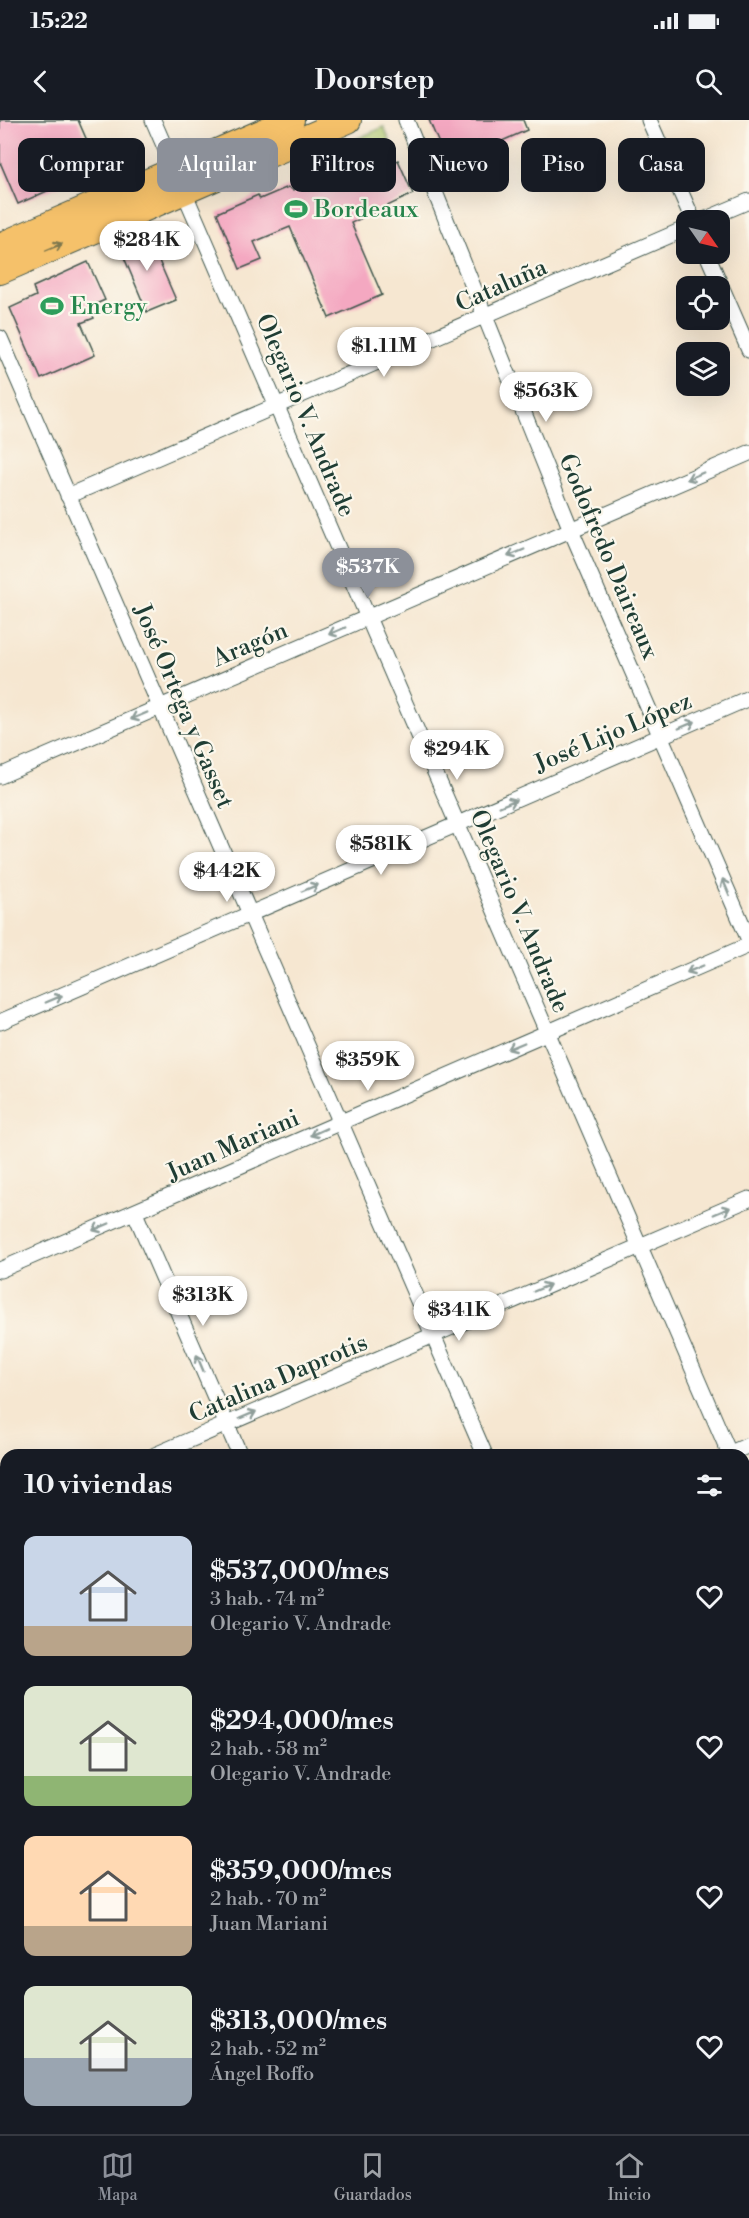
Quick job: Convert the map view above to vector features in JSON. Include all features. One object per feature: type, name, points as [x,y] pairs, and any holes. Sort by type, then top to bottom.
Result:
[{"type":"main road","points":[[258,138],[291,120]]},
{"type":"main road","points":[[278,145],[348,120]]},
{"type":"main road","points":[[0,246],[157,188]]},
{"type":"main road","points":[[0,271],[157,192]]},
{"type":"street","name":"Olegario V. Andrade","points":[[153,120],[161,138]]},
{"type":"street","name":"Godofredo Daireaux","points":[[406,120],[571,530],[749,940]]},
{"type":"street","points":[[649,120],[689,210]]},
{"type":"street","name":"Olegario V. Andrade","points":[[185,192],[727,1449]]},
{"type":"street","points":[[728,210],[749,201]]},
{"type":"street","name":"Cataluña","points":[[68,496],[676,233]]},
{"type":"street","points":[[711,264],[749,350]]},
{"type":"street","name":"José Ortega y Gasset","points":[[0,338],[482,1449]]},
{"type":"street","name":"Aragón","points":[[0,776],[749,453]]},
{"type":"street","name":"José Lijo López","points":[[0,1022],[749,698]]},
{"type":"street","name":"Juan Mariani","points":[[0,1270],[749,945]]},
{"type":"street","name":"Catalina Daprotis","points":[[170,1449],[749,1199]]},
{"type":"street","points":[[135,1213],[237,1449]]},
{"type":"green space","points":[[384,127],[389,138],[359,138]]},
{"type":"building","points":[[0,120],[78,120],[86,138],[18,138],[18,192],[45,192],[18,204],[0,162]]},
{"type":"building","points":[[429,120],[523,120],[527,130],[509,138],[437,138]]},
{"type":"building","points":[[398,160],[408,183],[408,192],[413,194],[351,223],[382,295],[329,318],[290,227],[254,242],[262,260],[240,269],[217,213],[258,195],[260,199],[288,187],[290,192],[396,192],[396,161]]},
{"type":"building","points":[[146,231],[176,300],[147,312],[118,243]]},
{"type":"building","points":[[88,262],[105,300],[89,307],[94,318],[81,323],[95,355],[41,379],[10,308],[36,296],[33,287]]},
{"type":"place","name":"Bordeaux","points":[[296,209]]},
{"type":"place","name":"Energy","points":[[52,306]]}]
